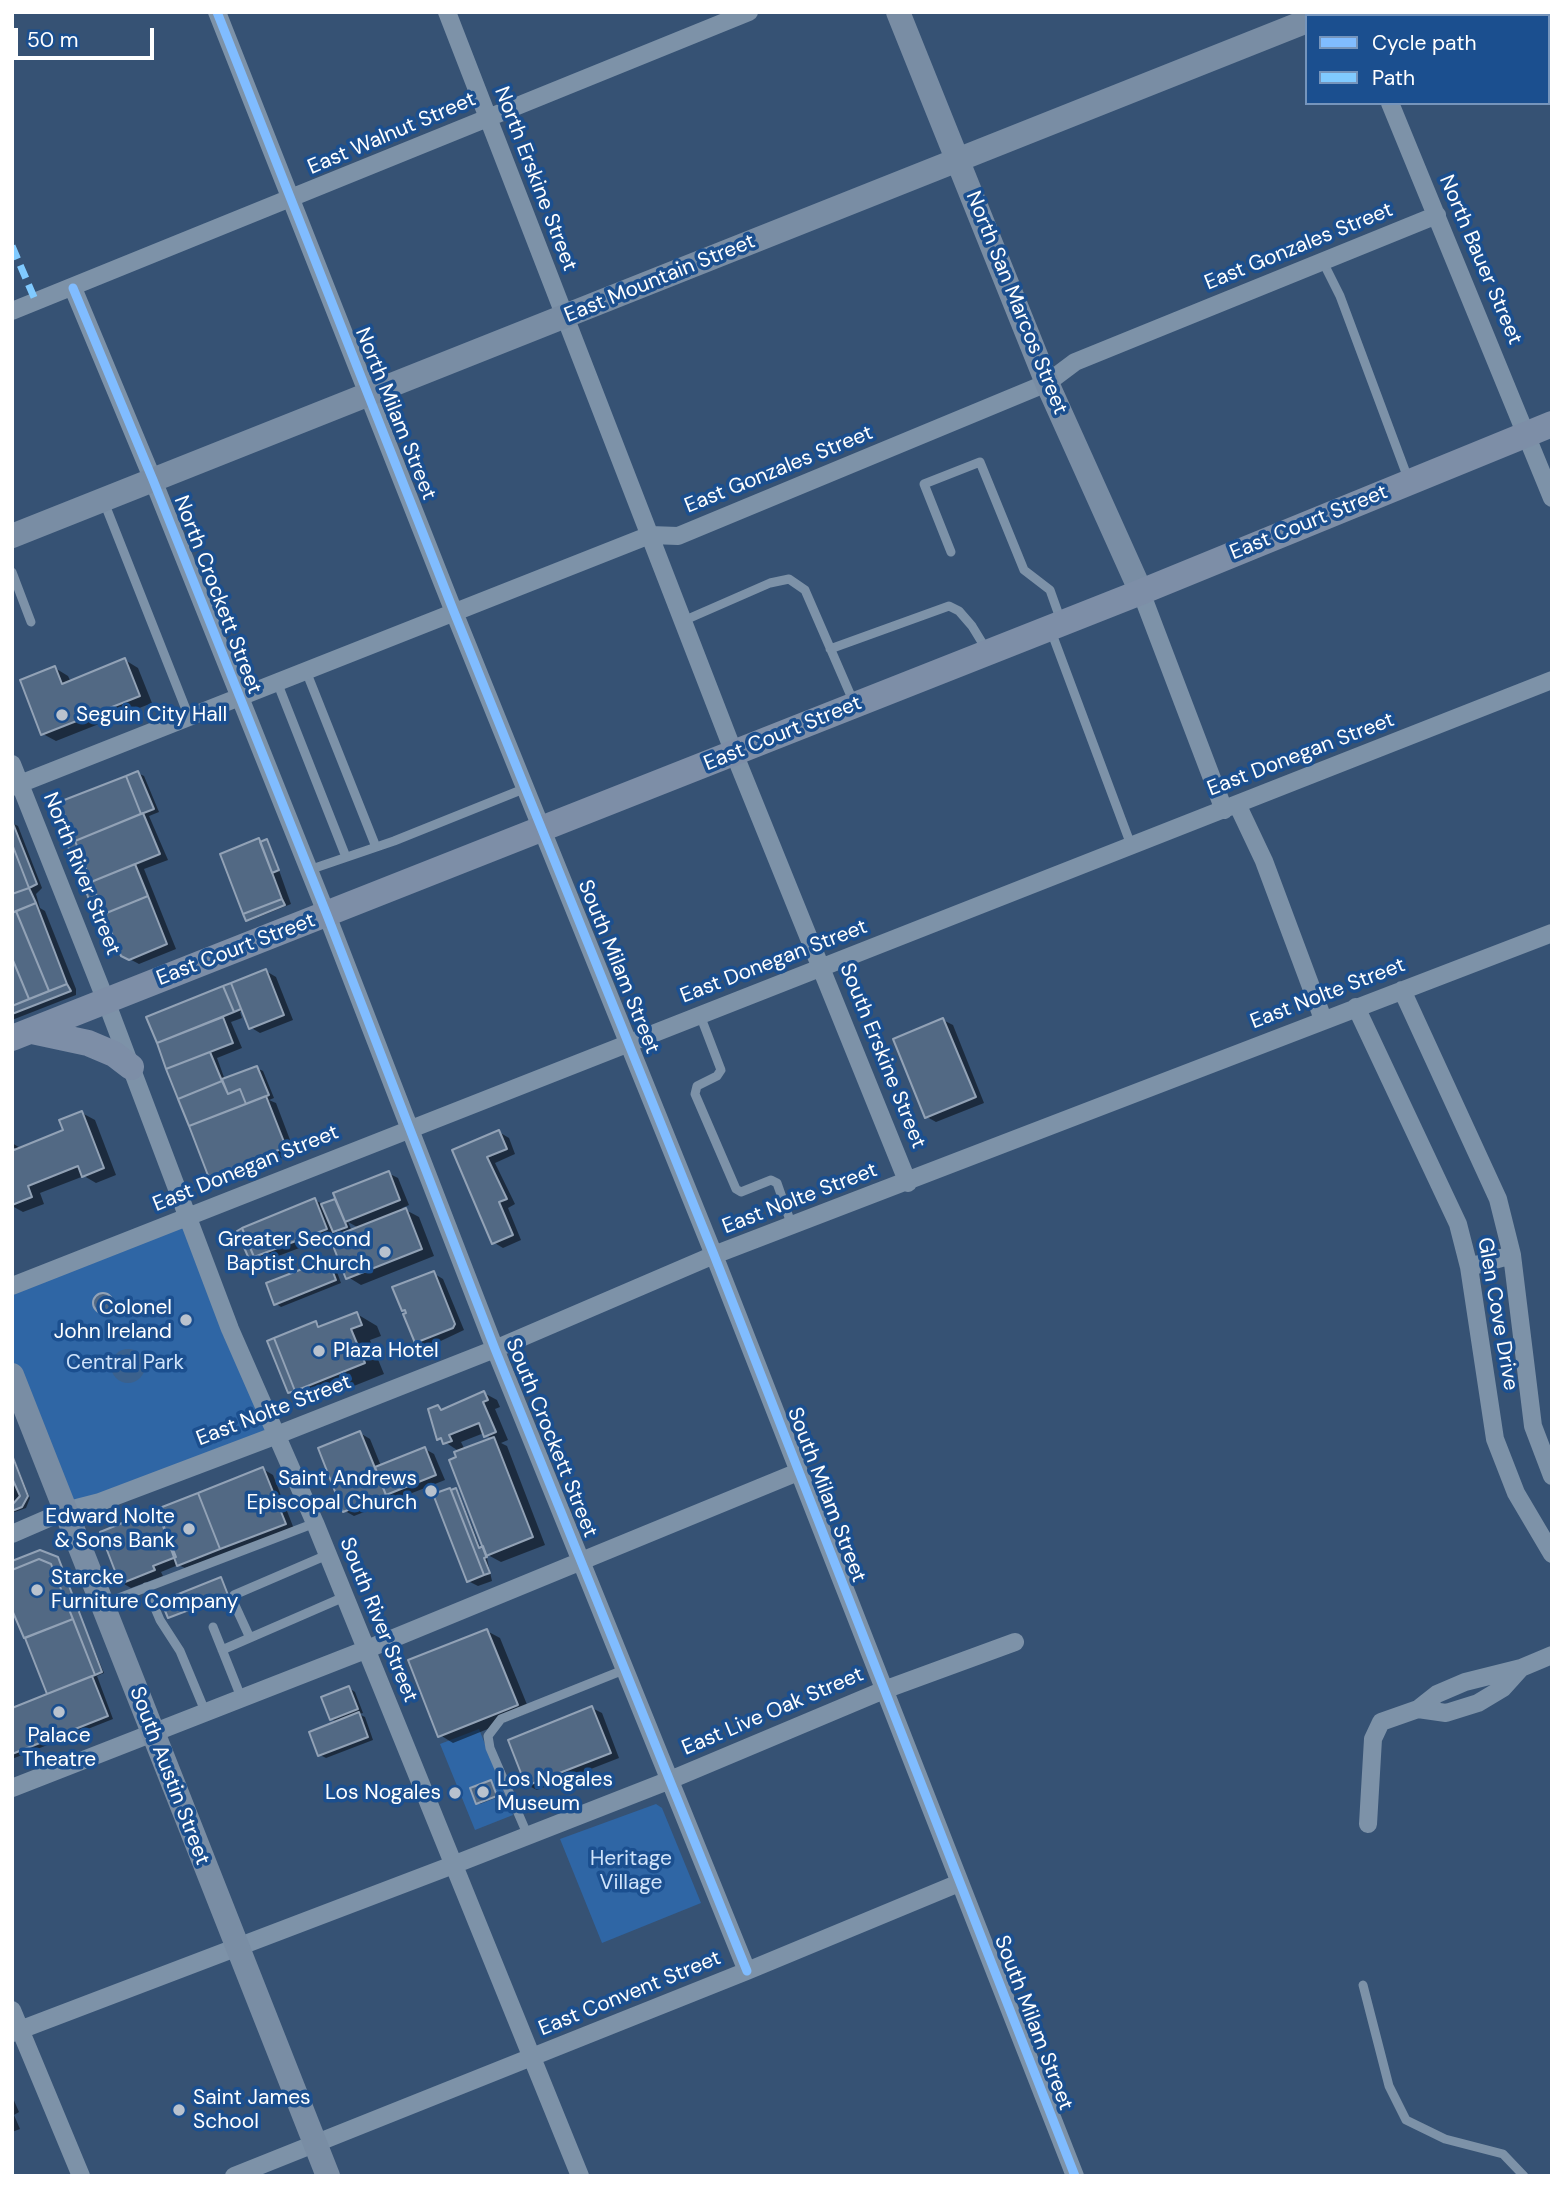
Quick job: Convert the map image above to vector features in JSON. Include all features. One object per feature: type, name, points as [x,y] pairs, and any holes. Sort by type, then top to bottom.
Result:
[{"type":"main road","name":"East Court Street","points":[[21,1035],[1141,592],[1540,430]]},
{"type":"main road","points":[[21,1035],[88,1043],[114,1054],[131,1067]]},
{"type":"street","name":"North Milam Street","points":[[217,12],[454,612],[543,828]]},
{"type":"street","name":"North Erskine Street","points":[[447,12],[734,753]]},
{"type":"street","name":"East Walnut Street","points":[[12,311],[290,201],[748,12]]},
{"type":"street","name":"North San Marcos Street","points":[[898,12],[1047,383],[1141,592]]},
{"type":"street","name":"East Mountain Street","points":[[12,537],[370,397],[563,317],[1305,22]]},
{"type":"street","name":"North Bauer Street","points":[[1391,105],[1437,215],[1540,430],[1552,498]]},
{"type":"street","name":"East Gonzales Street","points":[[16,785],[650,535],[678,536],[1047,383],[1075,362],[1437,215]]},
{"type":"street","name":"North Crockett Street","points":[[73,288],[327,915]]},
{"type":"street","points":[[1141,592],[1231,808],[1264,861],[1322,1018]]},
{"type":"street","name":"East Donegan Street","points":[[12,1286],[1552,680]]},
{"type":"street","name":"South Erskine Street","points":[[734,753],[908,1183]]},
{"type":"street","name":"North River Street","points":[[12,764],[16,785],[106,1001]]},
{"type":"street","name":"South Milam Street","points":[[543,828],[714,1255],[1075,2176]]},
{"type":"street","name":"South Crockett Street","points":[[327,915],[495,1349],[747,1971]]},
{"type":"street","name":"East Nolte Street","points":[[12,1534],[65,1511],[100,1502],[495,1349],[714,1255],[908,1183],[1322,1018],[1552,933]]},
{"type":"street","name":"Glen Cove Drive","points":[[1402,990],[1498,1199],[1512,1255],[1533,1426],[1552,1476]]},
{"type":"street","name":"South River Street","points":[[106,1001],[187,1217],[267,1418],[315,1523],[580,2176]]},
{"type":"street","name":"Glen Cove Drive","points":[[1356,1007],[1458,1224],[1469,1267],[1494,1439],[1516,1493],[1552,1554]]},
{"type":"street","points":[[1469,1267],[1512,1255]]},
{"type":"street","name":"South Austin Street","points":[[12,1375],[236,1949],[328,2176]]},
{"type":"street","points":[[12,1788],[365,1650],[798,1472]]},
{"type":"street","name":"East Live Oak Street","points":[[16,2031],[528,1836],[884,1690],[1015,1642]]},
{"type":"street","points":[[1368,1824],[1373,1739],[1381,1722],[1418,1709],[1446,1713],[1478,1703],[1503,1688],[1521,1668],[1552,1655]]},
{"type":"street","name":"East Convent Street","points":[[234,2176],[747,1971],[959,1883]]},
{"type":"street","points":[[12,2010],[16,2031],[81,2176]]},
{"type":"lane","points":[[1323,262],[1340,296],[1410,483]]},
{"type":"lane","points":[[951,552],[924,484],[980,462],[1024,569],[1050,590],[1056,625],[1131,845]]},
{"type":"lane","points":[[103,500],[189,717]]},
{"type":"lane","points":[[12,572],[31,622]]},
{"type":"lane","points":[[684,621],[769,583],[789,579],[805,590],[855,705]]},
{"type":"lane","points":[[830,649],[948,606],[958,611],[972,626],[988,652]]},
{"type":"lane","points":[[306,671],[376,847]]},
{"type":"lane","points":[[277,682],[346,857]]},
{"type":"lane","points":[[309,870],[527,788]]},
{"type":"lane","points":[[700,1015],[721,1070],[717,1076],[697,1086],[695,1094],[736,1189],[741,1192],[771,1180],[778,1183],[792,1226]]},
{"type":"lane","points":[[101,1604],[315,1523]]},
{"type":"lane","points":[[250,1638],[233,1601],[234,1595],[327,1555]]},
{"type":"lane","points":[[146,1587],[160,1620],[180,1651],[205,1711]]},
{"type":"lane","points":[[222,1650],[344,1597]]},
{"type":"lane","points":[[213,1628],[241,1697]]},
{"type":"lane","points":[[528,1836],[490,1748],[488,1736],[501,1719],[626,1669]]},
{"type":"lane","points":[[1363,1985],[1389,2086],[1406,2120],[1445,2139],[1503,2154],[1524,2176]]},
{"type":"green space","name":"Central Park","points":[[187,1217],[277,1435],[65,1511],[12,1375],[12,1286]]},
{"type":"green space","points":[[479,1729],[513,1815],[475,1830],[440,1744]]},
{"type":"green space","name":"Heritage Village","points":[[656,1804],[662,1808],[701,1903],[602,1943],[560,1839]]},
{"type":"shaded area","points":[[128,1349],[140,1354],[145,1366],[140,1378],[128,1383],[116,1378],[111,1366],[116,1354]]},
{"type":"building","name":"Seguin City Hall","points":[[125,658],[140,696],[41,735],[20,680],[55,666],[62,684]]},
{"type":"building","points":[[138,771],[154,809],[141,814],[126,776]]},
{"type":"building","points":[[126,776],[141,814],[75,841],[59,802]]},
{"type":"building","points":[[59,802],[75,841],[68,844],[52,805]]},
{"type":"building","points":[[143,813],[160,854],[91,882],[75,841]]},
{"type":"building","points":[[12,821],[37,884],[29,888],[12,844]]},
{"type":"building","points":[[259,838],[282,899],[243,914],[220,854]]},
{"type":"building","points":[[267,839],[279,870],[272,873],[260,842]]},
{"type":"building","points":[[75,841],[104,914],[96,917],[67,844]]},
{"type":"building","points":[[12,844],[29,888],[12,894]]},
{"type":"building","points":[[135,864],[148,896],[104,914],[91,882]]},
{"type":"building","points":[[29,888],[36,903],[12,913],[12,894]]},
{"type":"building","points":[[148,896],[167,944],[129,960],[121,956],[104,914]]},
{"type":"building","points":[[282,899],[285,905],[246,921],[243,914]]},
{"type":"building","points":[[36,903],[67,984],[49,991],[16,911]]},
{"type":"building","points":[[16,911],[49,991],[29,999],[12,958],[12,913]]},
{"type":"building","points":[[12,958],[29,999],[12,1006]]},
{"type":"building","points":[[266,969],[284,1015],[249,1029],[231,983]]},
{"type":"building","points":[[231,983],[241,1009],[234,1012],[223,986]]},
{"type":"building","points":[[67,984],[71,991],[12,1014],[12,1006]]},
{"type":"building","points":[[223,986],[234,1012],[157,1043],[146,1017]]},
{"type":"building","points":[[223,1017],[233,1043],[166,1069],[157,1043]]},
{"type":"building","points":[[943,1018],[976,1097],[925,1118],[893,1039]]},
{"type":"building","points":[[210,1052],[222,1081],[178,1099],[166,1069]]},
{"type":"building","points":[[257,1066],[269,1095],[246,1104],[240,1089],[228,1094],[222,1079]]},
{"type":"building","points":[[222,1081],[228,1094],[240,1089],[246,1104],[189,1126],[178,1099]]},
{"type":"building","points":[[266,1096],[286,1147],[209,1178],[189,1126]]},
{"type":"building","points":[[82,1111],[104,1168],[82,1177],[78,1166],[28,1186],[32,1197],[12,1205],[12,1146],[14,1150],[63,1130],[59,1120]]},
{"type":"building","points":[[499,1130],[507,1149],[487,1157],[507,1199],[499,1202],[513,1235],[492,1244],[452,1150]]},
{"type":"building","points":[[389,1171],[400,1200],[345,1222],[333,1193]]},
{"type":"building","points":[[315,1198],[327,1229],[254,1257],[242,1228]]},
{"type":"building","points":[[335,1199],[347,1227],[333,1232],[321,1204]]},
{"type":"building","points":[[406,1208],[422,1249],[346,1279],[330,1238]]},
{"type":"building","points":[[242,1228],[254,1257],[249,1259],[237,1231]]},
{"type":"building","points":[[328,1259],[336,1280],[274,1305],[266,1283]]},
{"type":"building","points":[[434,1271],[455,1324],[453,1328],[415,1343],[403,1314],[406,1313],[405,1310],[402,1311],[392,1287]]},
{"type":"building","points":[[103,1293],[110,1296],[113,1303],[110,1310],[103,1313],[96,1310],[93,1303],[96,1296]]},
{"type":"building","name":"Plaza Hotel","points":[[357,1312],[362,1325],[351,1329],[365,1363],[295,1391],[274,1338],[316,1321],[318,1327]]},
{"type":"building","points":[[274,1338],[295,1391],[288,1393],[267,1341]]},
{"type":"building","points":[[484,1391],[488,1400],[483,1402],[496,1432],[484,1437],[479,1423],[449,1435],[452,1441],[443,1444],[441,1438],[437,1440],[428,1409],[438,1405],[441,1410]]},
{"type":"building","points":[[360,1431],[386,1495],[343,1512],[318,1448]]},
{"type":"building","points":[[494,1437],[533,1537],[486,1556],[449,1460],[456,1457],[454,1452]]},
{"type":"building","points":[[425,1447],[436,1475],[386,1495],[375,1467]]},
{"type":"building","points":[[12,1455],[28,1496],[22,1507],[12,1511],[12,1505],[20,1496],[12,1478]]},
{"type":"building","points":[[263,1467],[286,1524],[220,1549],[198,1493]]},
{"type":"building","points":[[450,1488],[484,1575],[467,1582],[433,1494]]},
{"type":"building","points":[[456,1488],[479,1548],[483,1546],[490,1573],[484,1575],[451,1490]]},
{"type":"building","name":"Edward Nolte & Sons Bank","points":[[198,1493],[220,1549],[177,1566],[157,1509]]},
{"type":"building","points":[[157,1509],[176,1557],[153,1566],[155,1570],[120,1584],[100,1532]]},
{"type":"building","points":[[40,1550],[58,1557],[102,1672],[95,1675],[51,1564],[39,1559],[12,1570],[12,1561]]},
{"type":"building","name":"Starcke Furniture Company","points":[[39,1559],[51,1564],[73,1619],[24,1638],[12,1610],[12,1570]]},
{"type":"building","points":[[221,1577],[228,1595],[168,1618],[161,1601]]},
{"type":"building","points":[[73,1619],[95,1675],[47,1694],[25,1638]]},
{"type":"building","points":[[487,1629],[518,1705],[438,1737],[408,1660]]},
{"type":"building","name":"Palace Theatre","points":[[92,1676],[108,1716],[12,1754],[12,1708]]},
{"type":"building","points":[[349,1686],[358,1709],[330,1720],[321,1697]]},
{"type":"building","points":[[592,1706],[611,1753],[526,1786],[508,1740]]},
{"type":"building","points":[[359,1712],[368,1737],[318,1756],[309,1732]]},
{"type":"building","name":"Los Nogales Museum","points":[[491,1780],[497,1796],[476,1804],[470,1788]]},
{"type":"marked path","points":[[12,246],[36,302]]},
{"type":"cycle path","points":[[217,12],[454,612],[714,1255],[1075,2176]]},
{"type":"cycle path","points":[[73,288],[153,480],[327,915],[495,1349],[747,1971]]},
{"type":"place","name":"Seguin City Hall","points":[[62,715]]},
{"type":"place","name":"Greater Second Baptist Church","points":[[385,1252]]},
{"type":"place","name":"Colonel John Ireland","points":[[186,1320]]},
{"type":"place","name":"Plaza Hotel","points":[[319,1351]]},
{"type":"place","name":"Saint Andrews Episcopal Church","points":[[431,1491]]},
{"type":"place","name":"Edward Nolte & Sons Bank","points":[[189,1529]]},
{"type":"place","name":"Starcke Furniture Company","points":[[37,1590]]},
{"type":"place","name":"Palace Theatre","points":[[59,1712]]},
{"type":"place","name":"Los Nogales Museum","points":[[483,1792]]},
{"type":"place","name":"Los Nogales","points":[[455,1793]]},
{"type":"place","name":"Saint James School","points":[[179,2110]]}]
